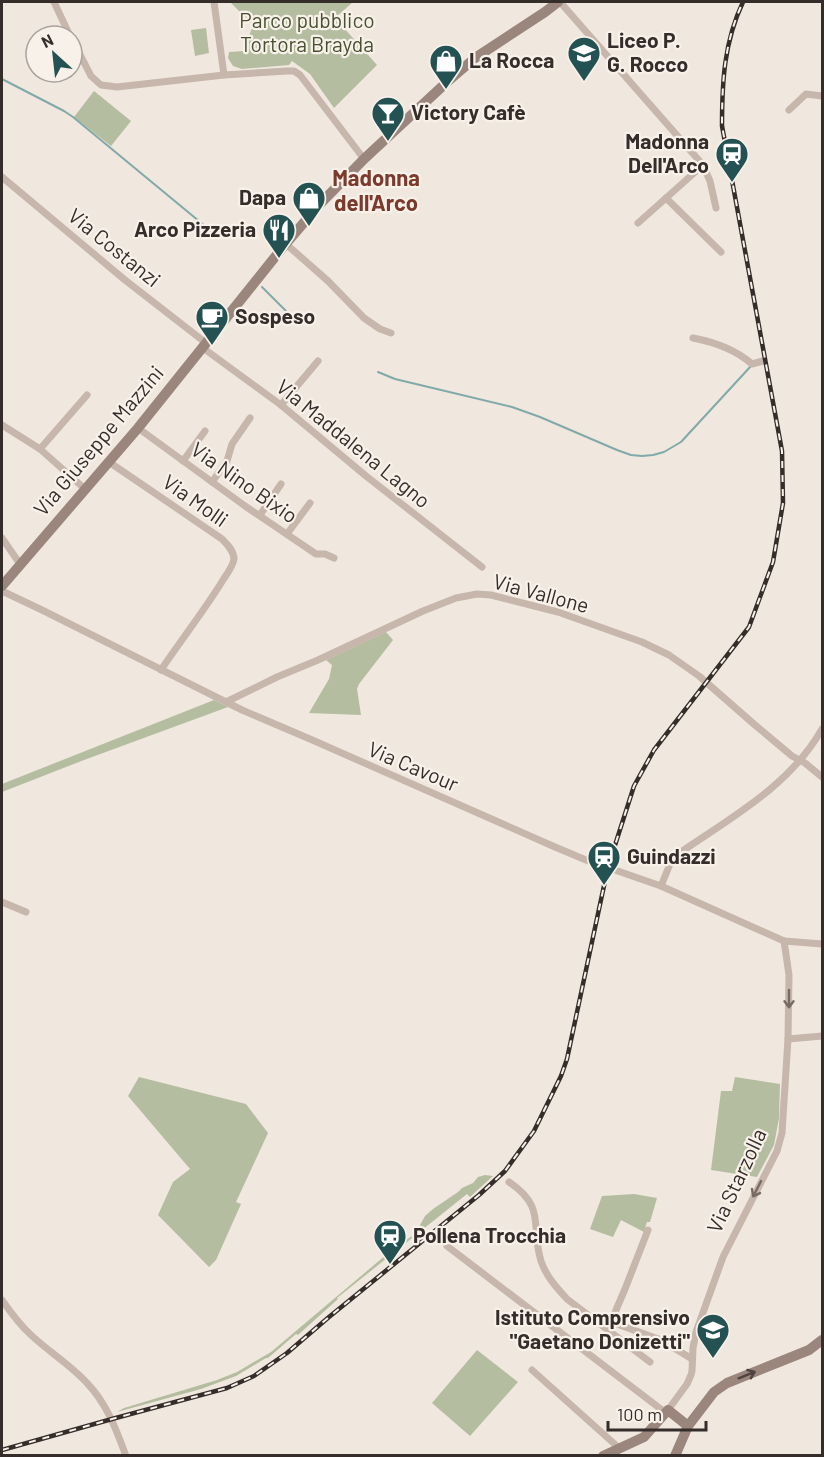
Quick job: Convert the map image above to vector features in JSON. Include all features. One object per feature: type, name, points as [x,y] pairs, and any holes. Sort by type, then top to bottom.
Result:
[{"type":"main road","name":"Via Giuseppe Mazzini","points":[[2,586],[138,429],[319,205],[364,159],[475,58],[559,2]]},
{"type":"main road","points":[[675,1455],[687,1429],[710,1396],[727,1383],[808,1350],[822,1340]]},
{"type":"main road","points":[[603,1455],[644,1437],[666,1412],[687,1429]]},
{"type":"street","points":[[54,2],[64,24]]},
{"type":"street","points":[[214,2],[224,75]]},
{"type":"street","points":[[559,2],[703,165],[710,181],[716,208]]},
{"type":"street","points":[[84,63],[91,76],[101,85],[117,87],[224,75],[294,71],[300,75],[364,159]]},
{"type":"street","points":[[789,110],[806,94],[822,96]]},
{"type":"street","points":[[638,224],[703,165]]},
{"type":"street","name":"Via Costanzi","points":[[2,177],[205,346]]},
{"type":"street","points":[[666,198],[722,252]]},
{"type":"street","points":[[286,244],[328,281],[364,318],[380,329],[391,333]]},
{"type":"street","points":[[693,338],[717,345],[753,364],[763,361]]},
{"type":"street","name":"Via Maddalena Lagno","points":[[205,346],[281,405],[366,477],[482,567]]},
{"type":"street","points":[[281,405],[318,361]]},
{"type":"street","points":[[40,449],[87,395]]},
{"type":"street","points":[[212,482],[227,460],[232,444],[250,418]]},
{"type":"street","points":[[2,424],[40,449],[85,489]]},
{"type":"street","name":"Via Nino Bixio","points":[[138,429],[316,554],[325,554],[334,558]]},
{"type":"street","points":[[183,461],[205,431]]},
{"type":"street","name":"Via Molli","points":[[109,462],[222,539],[233,553],[234,559],[221,584],[161,670]]},
{"type":"street","points":[[260,515],[281,483]]},
{"type":"street","points":[[287,534],[309,503]]},
{"type":"street","points":[[2,538],[20,564]]},
{"type":"street","name":"Via Cavour","points":[[2,591],[226,702],[562,850],[661,886],[784,941],[822,944]]},
{"type":"street","name":"Via Vallone","points":[[226,702],[423,611],[456,598],[477,594],[491,595],[558,612],[642,642],[669,656],[699,676],[754,725],[822,777]]},
{"type":"street","points":[[661,886],[670,864],[678,854],[747,808],[776,785],[814,743],[822,729]]},
{"type":"street","points":[[2,902],[26,912]]},
{"type":"street","name":"Via Starzolla","points":[[666,1412],[687,1384],[692,1371],[696,1332],[723,1257],[780,1143],[788,1039],[789,975],[784,941]]},
{"type":"street","points":[[788,1039],[822,1036]]},
{"type":"street","points":[[509,1182],[522,1191],[534,1209],[538,1250],[547,1275],[567,1299],[650,1362]]},
{"type":"street","points":[[648,1230],[613,1317],[617,1324],[662,1340],[692,1359]]},
{"type":"street","points":[[447,1246],[666,1412]]},
{"type":"street","points":[[2,1300],[30,1335],[93,1390],[112,1419],[126,1455]]},
{"type":"street","points":[[611,1333],[617,1324]]},
{"type":"street","points":[[532,1370],[619,1448]]},
{"type":"green space","name":"Parco pubblico Tortora Brayda","points":[[230,2],[353,2],[335,18],[377,65],[334,108],[310,74],[292,61],[289,65],[242,69],[233,66],[228,58],[229,52],[244,51],[253,25]]},
{"type":"green space","points":[[206,28],[209,53],[195,56],[191,30]]},
{"type":"green space","points":[[94,91],[131,121],[111,146],[74,117]]},
{"type":"green space","points":[[386,632],[393,640],[357,689],[361,715],[309,713],[329,679],[332,665],[326,660]]},
{"type":"green space","points":[[214,700],[228,707],[2,792],[2,784]]},
{"type":"green space","points":[[139,1077],[246,1104],[268,1133],[236,1202],[241,1204],[216,1260],[209,1267],[158,1215],[173,1182],[190,1169],[128,1096]]},
{"type":"green space","points":[[735,1077],[780,1084],[779,1118],[774,1145],[757,1177],[711,1170],[721,1091],[732,1091]]},
{"type":"green space","points":[[493,1176],[470,1197],[467,1194],[337,1298],[298,1335],[296,1334],[268,1358],[236,1376],[201,1389],[117,1412],[217,1380],[237,1372],[271,1352],[393,1249],[415,1234],[425,1216],[433,1209],[462,1188],[473,1183],[478,1177]]},
{"type":"green space","points":[[634,1194],[657,1198],[650,1222],[647,1222],[644,1232],[621,1220],[613,1237],[590,1229],[602,1196]]},
{"type":"green space","points":[[477,1350],[518,1382],[470,1436],[432,1403]]},
{"type":"waterway","points":[[2,79],[73,117],[211,231]]},
{"type":"waterway","points":[[262,287],[286,311]]},
{"type":"waterway","points":[[378,372],[395,379],[512,407],[617,450],[642,456],[664,452],[681,442],[751,366]]},
{"type":"railway","points":[[2,1450],[227,1388],[254,1376],[287,1353],[479,1195],[505,1171],[534,1131],[567,1059],[608,867],[634,786],[654,750],[749,627],[773,562],[783,503],[782,451],[722,126],[725,62],[732,32],[743,2]]},
{"type":"place","name":"Liceo P. G. Rocco","points":[[584,82]]},
{"type":"place","name":"La Rocca","points":[[446,90]]},
{"type":"place","name":"Victory Cafè","points":[[388,142]]},
{"type":"place","name":"Madonna Dell'Arco","points":[[732,183]]},
{"type":"place","name":"Dapa","points":[[309,227]]},
{"type":"place","name":"Arco Pizzeria","points":[[279,259]]},
{"type":"place","name":"Sospeso","points":[[212,346]]},
{"type":"place","name":"Guindazzi","points":[[604,886]]},
{"type":"place","name":"Pollena Trocchia","points":[[390,1265]]},
{"type":"place","name":"Istituto Comprensivo \"Gaetano Donizetti\"","points":[[713,1359]]},
{"type":"district","name":"Madonna dell'Arco","points":[[376,190]]}]
